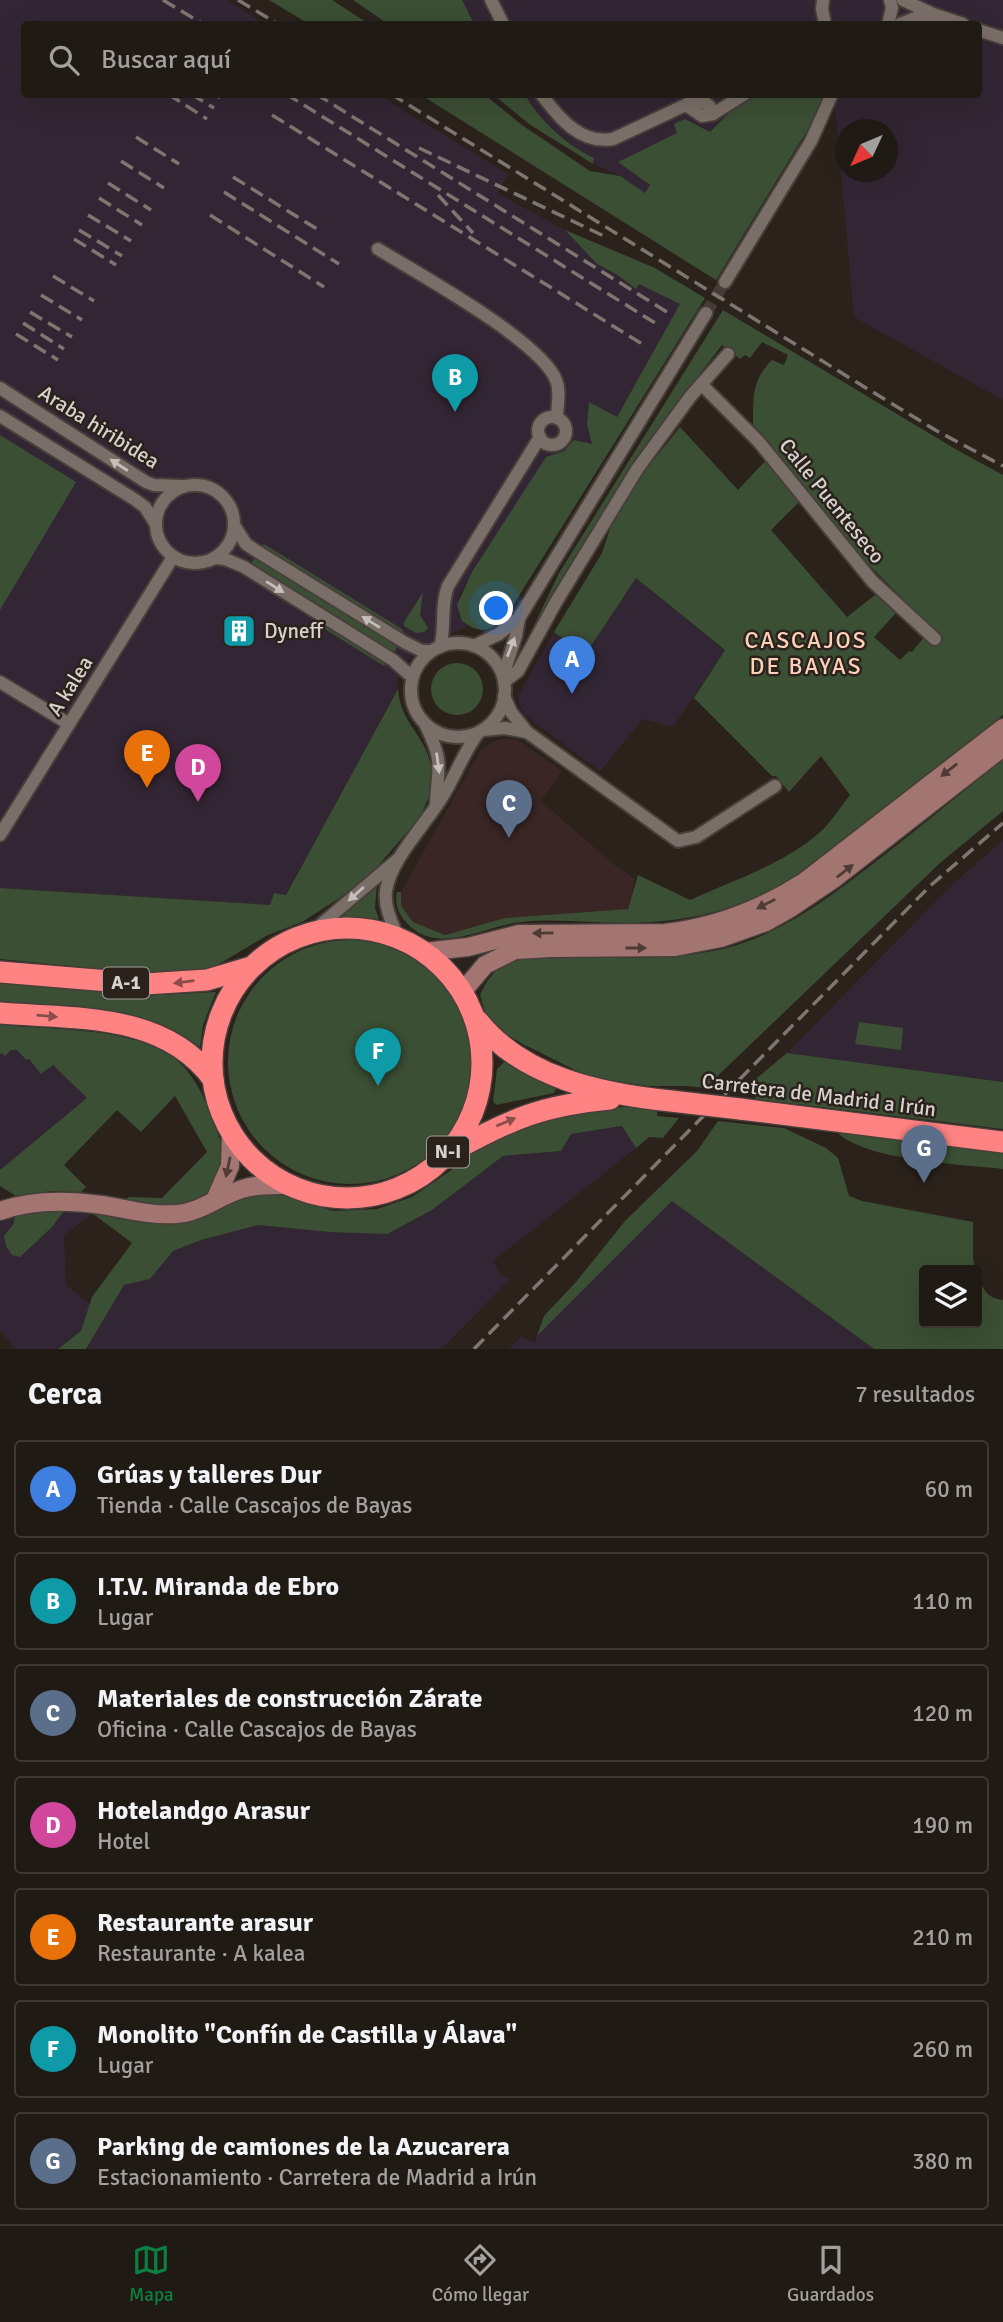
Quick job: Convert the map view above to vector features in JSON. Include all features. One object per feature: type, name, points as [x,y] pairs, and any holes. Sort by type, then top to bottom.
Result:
[{"type":"highway","name":"N-I","points":[[446,1155],[467,1124],[480,1090],[482,1065],[474,1017],[462,992],[445,970],[424,952],[398,937],[341,928],[312,932],[289,940],[251,967],[235,986],[216,1031],[212,1055],[213,1079],[220,1106],[231,1131],[257,1163],[290,1185],[313,1193],[361,1197],[385,1193],[408,1184],[446,1155],[499,1125],[545,1108],[582,1101],[629,1097]]},
{"type":"highway","name":"A-1","points":[[0,972],[165,984],[207,979],[251,967]]},
{"type":"highway","name":"A-1","points":[[0,1013],[94,1020],[144,1029],[182,1048],[201,1062],[213,1079]]},
{"type":"highway","name":"N-I","points":[[474,1017],[495,1041],[536,1066],[582,1086],[629,1097]]},
{"type":"highway","name":"Carretera de Madrid a Irún","points":[[629,1097],[1003,1142]]},
{"type":"street","points":[[491,0],[502,21]]},
{"type":"street","points":[[889,21],[892,8],[890,0]]},
{"type":"street","points":[[904,0],[933,15],[953,21]]},
{"type":"street","points":[[908,21],[933,15]]},
{"type":"street","points":[[982,31],[1003,38]]},
{"type":"street","points":[[544,98],[566,123],[583,135],[601,141],[613,139],[686,104],[702,116],[713,114],[739,98]]},
{"type":"street","points":[[724,282],[811,141],[830,98]]},
{"type":"street","points":[[378,249],[493,321],[536,354],[551,370],[559,393],[555,414],[541,422],[538,429],[544,441]]},
{"type":"street","points":[[234,525],[246,544],[422,651],[454,643],[471,645],[493,638],[519,618],[706,313]]},
{"type":"street","points":[[504,679],[518,671],[569,580],[638,468],[701,384],[728,354]]},
{"type":"street","name":"Calle Puenteseco","points":[[701,384],[759,442],[870,578],[935,639]]},
{"type":"street","name":"Araba hiribidea","points":[[0,388],[146,482],[181,486]]},
{"type":"street","points":[[435,806],[440,768],[438,756],[412,702],[412,677],[417,667],[436,649],[444,620],[443,604],[448,586],[533,451],[544,441],[561,440],[565,432],[564,424],[555,414]]},
{"type":"street","name":"Araba hiribidea","points":[[0,416],[134,499],[145,507],[155,523]]},
{"type":"street","points":[[215,558],[225,550],[232,538],[234,525],[230,505],[214,489],[202,485],[181,486],[162,500],[155,523],[163,548],[173,557],[194,564],[215,558],[225,559],[244,567],[393,660],[412,677]]},
{"type":"street","name":"A kalea","points":[[0,835],[173,557]]},
{"type":"street","points":[[519,618],[504,679],[505,696],[512,712],[527,732],[678,841],[696,837],[775,786]]},
{"type":"street","points":[[444,620],[471,645],[487,653],[504,679]]},
{"type":"street","points":[[0,682],[69,724]]},
{"type":"street","points":[[398,937],[387,908],[386,893],[390,877],[443,797],[467,748],[494,721],[505,696]]},
{"type":"street","points":[[424,723],[449,737],[464,737],[505,728],[527,732]]},
{"type":"street","points":[[424,952],[468,947],[519,934],[687,931],[743,915],[804,882],[1003,728]]},
{"type":"street","points":[[462,992],[485,965],[509,952],[551,947],[675,947],[721,938],[766,922],[835,878],[1003,747]]},
{"type":"street","points":[[312,932],[401,857]]},
{"type":"street","points":[[215,1200],[230,1166],[231,1131]]},
{"type":"street","points":[[0,1211],[25,1204],[59,1201],[169,1214],[194,1212],[243,1188],[290,1185]]},
{"type":"shaded area","points":[[0,0],[226,0],[261,21],[21,21],[21,98],[384,98],[508,174],[497,193],[565,230],[597,264],[636,289],[639,284],[681,304],[617,417],[587,425],[592,444],[574,440],[564,451],[546,457],[459,595],[462,621],[468,626],[428,644],[418,642],[397,680],[398,689],[285,896],[275,894],[270,905],[0,888]]},
{"type":"shaded area","points":[[385,0],[1003,0],[1003,400],[854,317],[842,182],[898,182],[898,119],[836,119],[834,98],[982,98],[982,21],[414,21]]},
{"type":"shaded area","points":[[527,98],[751,98],[730,112],[710,132],[678,133],[619,162],[650,186],[645,193],[620,176],[593,164],[594,158],[579,151],[545,122]]},
{"type":"shaded area","points":[[636,578],[725,651],[673,727],[643,719],[600,771],[526,716],[519,705],[518,696],[554,632],[585,655]]},
{"type":"shaded area","points":[[496,740],[521,742],[562,771],[541,801],[612,863],[635,879],[628,909],[505,918],[445,935],[413,922],[404,913],[401,892],[480,751]]},
{"type":"shaded area","points":[[1003,840],[1003,1082],[787,1053],[950,887]]},
{"type":"shaded area","points":[[18,1050],[25,1060],[28,1058],[53,1064],[87,1098],[0,1170],[0,1054]]},
{"type":"shaded area","points":[[623,1126],[636,1148],[493,1261],[500,1274],[510,1279],[442,1349],[86,1349],[124,1285],[150,1279],[173,1251],[201,1240],[258,1225],[329,1232],[432,1210],[503,1156],[561,1151],[570,1134]]},
{"type":"shaded area","points":[[672,1201],[874,1349],[509,1349],[521,1337],[535,1343],[537,1336]]},
{"type":"shaded area","points":[[63,1209],[92,1213],[64,1236],[66,1285],[90,1304],[81,1331],[58,1349],[15,1349],[0,1329],[0,1223],[16,1214],[13,1225]]},
{"type":"green space","points":[[269,0],[332,0],[364,21],[304,21]]},
{"type":"green space","points":[[353,0],[462,0],[472,21],[384,21]]},
{"type":"green space","points":[[426,98],[489,98],[522,125],[590,171],[620,176],[645,193],[650,185],[618,162],[677,133],[674,124],[685,119],[710,132],[730,112],[751,98],[823,98],[808,129],[716,280]]},
{"type":"green space","points":[[498,98],[527,98],[555,131],[594,158],[593,164],[529,124]]},
{"type":"green space","points":[[565,230],[655,268],[705,298],[510,610],[500,622],[489,629],[476,629],[462,621],[457,605],[472,572],[546,457],[564,451],[574,440],[592,444],[587,425],[589,402],[617,417],[680,304],[639,284],[636,289],[597,264]]},
{"type":"green space","points":[[723,310],[1003,475],[1003,715],[791,879],[734,906],[696,916],[655,922],[521,922],[445,939],[417,932],[400,914],[397,892],[401,892],[401,906],[413,922],[445,935],[505,918],[628,909],[638,875],[690,900],[757,871],[805,844],[828,825],[850,795],[821,756],[789,792],[776,776],[772,776],[694,698],[725,650],[636,578],[585,655],[554,632],[602,553],[613,520],[641,476],[680,427],[738,490],[768,458],[801,500],[771,530],[847,617],[875,595],[881,596],[898,611],[874,637],[900,660],[909,651],[912,652],[924,637],[937,633],[867,563],[753,424],[757,382],[772,360],[784,365],[788,355],[762,342],[750,358],[745,355],[740,359],[722,345],[662,424],[581,549],[529,636],[559,573]]},
{"type":"green space","points":[[0,435],[76,482],[0,610]]},
{"type":"green space","points":[[264,544],[402,629],[405,635],[261,546]]},
{"type":"green space","points":[[255,557],[398,646],[394,652],[251,564]]},
{"type":"green space","points":[[423,592],[420,615],[428,628],[424,632],[416,633],[404,626],[404,622]]},
{"type":"green space","points":[[315,623],[386,663],[384,666]]},
{"type":"green space","points":[[457,663],[476,670],[483,689],[476,708],[457,715],[438,708],[431,689],[438,670]]},
{"type":"green space","points":[[398,689],[406,716],[425,747],[431,772],[429,788],[432,790],[420,817],[371,874],[338,899],[302,922],[268,935],[214,967],[179,974],[141,973],[0,959],[0,888],[270,905],[274,893],[286,895]]},
{"type":"green space","points":[[1003,759],[1003,811],[940,863],[705,1088],[647,1086],[589,1077],[494,1027],[486,1015],[480,995],[490,977],[507,964],[528,958],[551,956],[641,957],[713,951],[759,937],[782,926],[845,885]]},
{"type":"green space","points":[[377,883],[375,908],[379,919],[338,917]]},
{"type":"green space","points":[[350,940],[397,949],[436,976],[463,1015],[472,1062],[463,1109],[436,1148],[397,1175],[350,1184],[303,1175],[264,1148],[237,1109],[228,1062],[237,1015],[264,976],[303,949]]},
{"type":"green space","points":[[0,982],[156,995],[216,992],[203,1025],[200,1047],[167,1027],[127,1015],[85,1009],[0,1004]]},
{"type":"green space","points":[[859,1022],[903,1028],[901,1050],[855,1044]]},
{"type":"green space","points":[[0,1025],[109,1034],[150,1045],[176,1059],[199,1089],[220,1140],[224,1166],[217,1181],[201,1197],[181,1205],[125,1200],[129,1197],[162,1198],[207,1152],[175,1096],[141,1132],[117,1110],[64,1165],[86,1187],[81,1192],[52,1191],[16,1196],[0,1186],[0,1170],[87,1098],[53,1065],[41,1074],[29,1059],[26,1060],[17,1050],[11,1050],[5,1056],[0,1054]]},
{"type":"green space","points":[[787,1053],[1003,1082],[1003,1129],[756,1099],[755,1095],[739,1093]]},
{"type":"green space","points":[[504,1062],[557,1086],[554,1093],[496,1105],[493,1101],[497,1069]]},
{"type":"green space","points":[[629,1107],[657,1110],[657,1116],[679,1118],[663,1138],[649,1137],[636,1148],[622,1126],[571,1134],[561,1151],[503,1156],[432,1210],[387,1234],[258,1225],[201,1240],[173,1251],[150,1279],[124,1285],[86,1349],[58,1349],[81,1331],[92,1297],[132,1243],[92,1213],[160,1221],[196,1219],[219,1209],[244,1193],[265,1189],[333,1211],[377,1209],[412,1197],[450,1171],[477,1147],[513,1128],[582,1108]]},
{"type":"green space","points":[[718,1121],[784,1128],[826,1148],[838,1158],[849,1196],[862,1201],[973,1222],[975,1265],[919,1265],[919,1328],[982,1328],[982,1284],[992,1297],[1003,1300],[1003,1349],[874,1349],[672,1201],[537,1336],[544,1316],[576,1282],[625,1221],[697,1151]]},
{"type":"green space","points":[[837,1132],[1003,1152],[1003,1169],[891,1155],[850,1142]]},
{"type":"green space","points":[[37,1209],[63,1209],[63,1212],[53,1226],[20,1257],[12,1255],[4,1236],[13,1225],[16,1214]]},
{"type":"tunnel","points":[[706,313],[725,282]]},
{"type":"railway","points":[[163,0],[198,21]]},
{"type":"railway","points":[[238,0],[273,21]]},
{"type":"railway","points":[[174,98],[207,119]]},
{"type":"railway","points":[[198,98],[214,108]]},
{"type":"railway","points":[[292,98],[660,326]]},
{"type":"railway","points":[[322,98],[667,312]]},
{"type":"railway","points":[[397,98],[866,388],[937,431],[1003,466]]},
{"type":"railway","points":[[272,115],[647,347]]},
{"type":"railway","points":[[136,137],[179,164]]},
{"type":"railway","points":[[419,148],[606,237]]},
{"type":"railway","points":[[121,161],[164,188]]},
{"type":"railway","points":[[233,177],[317,229]]},
{"type":"railway","points":[[108,183],[151,210]]},
{"type":"railway","points":[[224,192],[339,264]]},
{"type":"railway","points":[[438,195],[473,233]]},
{"type":"railway","points":[[99,198],[142,225]]},
{"type":"railway","points":[[88,215],[131,241]]},
{"type":"railway","points":[[210,215],[324,287]]},
{"type":"railway","points":[[79,230],[122,256]]},
{"type":"railway","points":[[74,239],[116,265]]},
{"type":"railway","points":[[53,276],[94,301]]},
{"type":"railway","points":[[41,295],[82,320]]},
{"type":"railway","points":[[30,312],[72,337]]},
{"type":"railway","points":[[23,323],[64,349]]},
{"type":"railway","points":[[16,334],[58,360]]},
{"type":"railway","points":[[474,1349],[930,886],[1003,823]]},
{"type":"place","name":"I.T.V. Miranda de Ebro","points":[[455,412]]},
{"type":"place","name":"Dyneff","points":[[239,631]]},
{"type":"place","name":"Grúas y talleres Dur","points":[[572,694]]},
{"type":"place","name":"Restaurante arasur","points":[[147,788]]},
{"type":"place","name":"Hotelandgo Arasur","points":[[198,802]]},
{"type":"place","name":"Materiales de construcción Zárate","points":[[509,838]]},
{"type":"place","name":"Monolito \"Confín de Castilla y Álava\"","points":[[378,1086]]},
{"type":"place","name":"Parking de camiones de la Azucarera","points":[[924,1183]]},
{"type":"district","name":"CASCAJOS DE BAYAS","points":[[806,653]]}]
